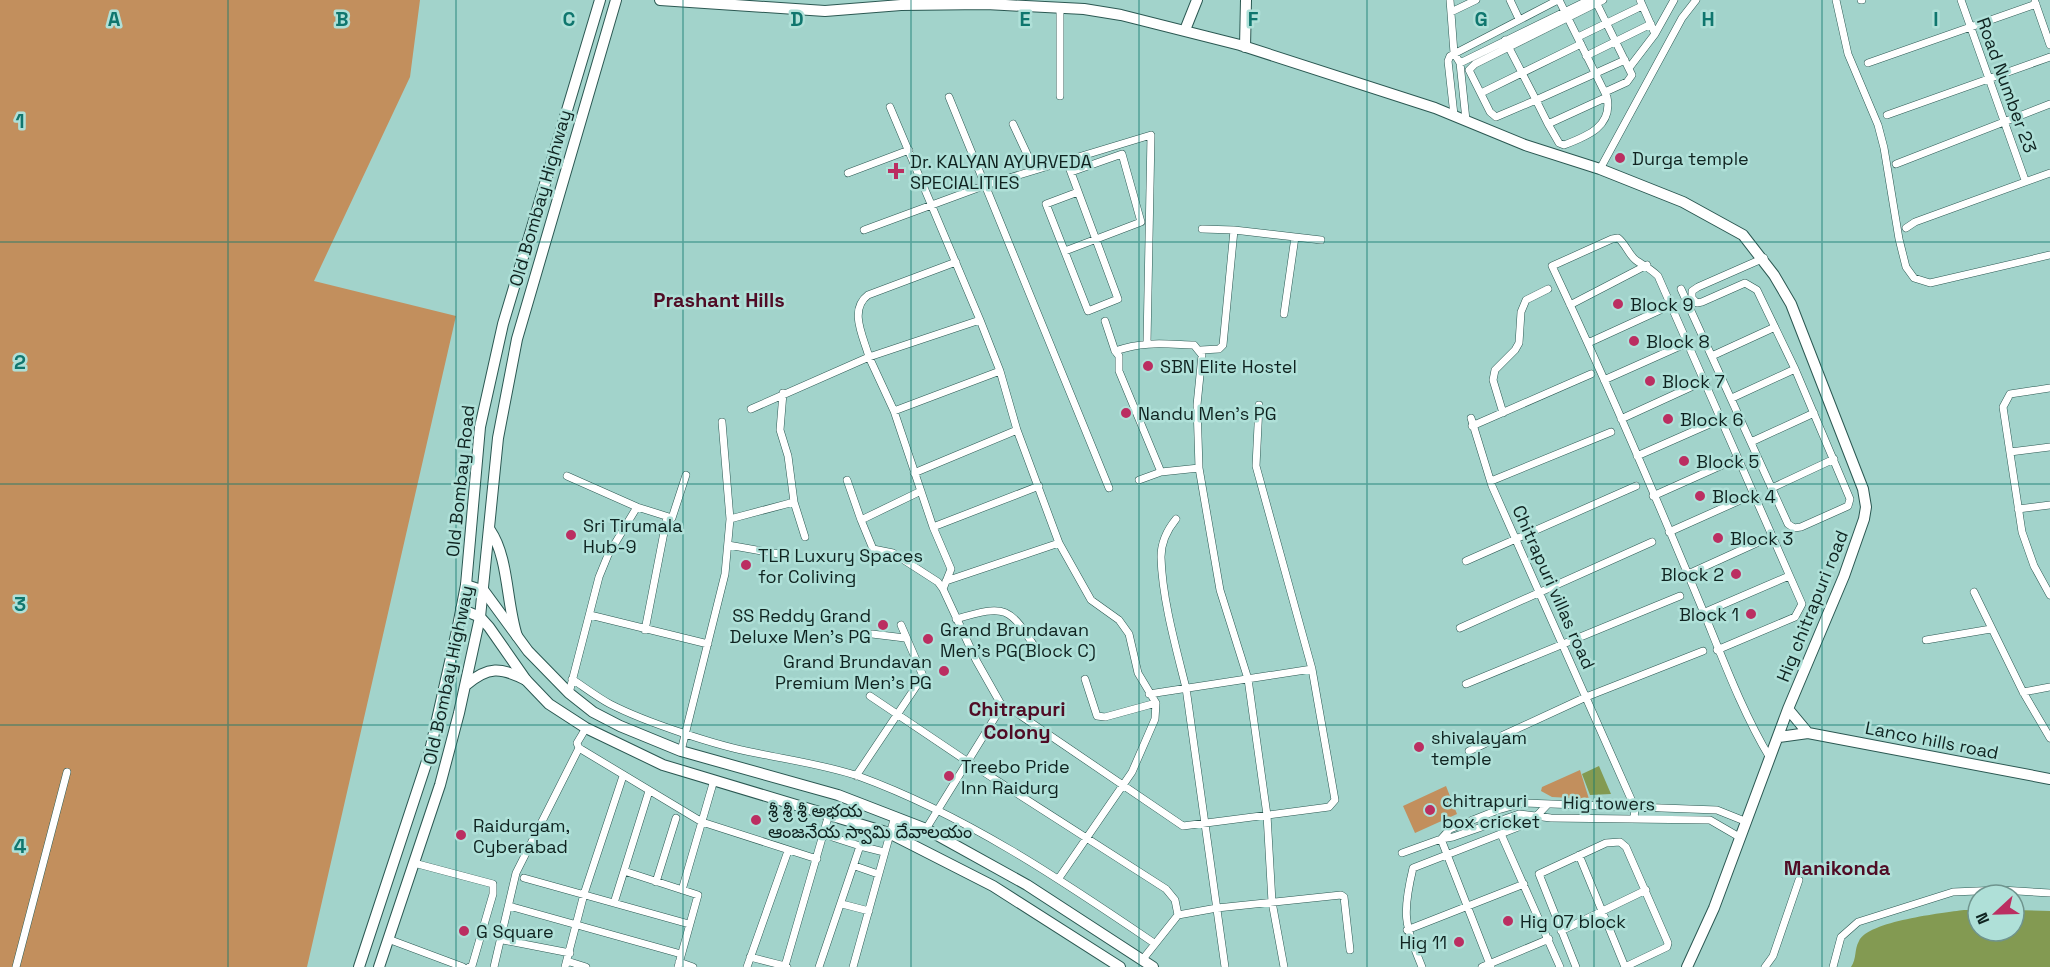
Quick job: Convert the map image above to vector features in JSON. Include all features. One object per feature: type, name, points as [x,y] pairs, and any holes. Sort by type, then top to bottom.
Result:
[{"type":"main road","name":"Old Bombay Road","points":[[359,967],[429,755],[466,585],[474,474],[492,368],[503,324],[600,0]]},
{"type":"main road","name":"Old Bombay Highway","points":[[379,967],[440,785],[466,685],[484,591],[498,438],[517,339],[616,0]]},
{"type":"main road","name":"Hig chitrapuri road","points":[[660,0],[825,11],[953,4],[1060,7],[1121,15],[1245,47],[1454,115],[1525,145],[1600,169],[1683,202],[1724,222],[1743,235],[1764,258],[1795,314],[1863,489],[1866,507],[1845,576],[1788,709],[1741,838],[1687,967]]},
{"type":"main road","points":[[1185,30],[1197,0]]},
{"type":"main road","points":[[1245,47],[1246,0]]},
{"type":"main road","points":[[490,530],[499,543],[509,612],[517,636]]},
{"type":"main road","points":[[466,585],[484,591],[517,636],[569,693],[593,712],[620,726],[681,751],[838,795],[927,829],[1027,885],[1153,967]]},
{"type":"main road","points":[[461,609],[480,617],[526,680],[549,704],[586,728],[663,765],[889,833],[993,886],[1120,967]]},
{"type":"main road","points":[[489,627],[501,615]]},
{"type":"main road","points":[[466,685],[480,673],[495,670],[511,672],[526,680]]},
{"type":"main road","points":[[1788,709],[1808,733]]},
{"type":"main road","name":"Lanco hills road","points":[[1779,737],[1808,733],[2050,779]]},
{"type":"street","points":[[1450,0],[1454,53],[1460,63],[1466,120]]},
{"type":"street","points":[[1451,12],[1476,0]]},
{"type":"street","points":[[1509,0],[1519,19]]},
{"type":"street","points":[[1454,115],[1448,61],[1454,53],[1559,0],[1606,95],[1610,110],[1606,119],[1594,130],[1567,144],[1558,143],[1507,43]]},
{"type":"street","points":[[1566,15],[1589,0]]},
{"type":"street","points":[[1629,68],[1655,34],[1674,0]]},
{"type":"street","points":[[1600,169],[1682,18],[1696,0]]},
{"type":"street","points":[[1836,0],[1848,54],[1878,125],[1899,239],[1906,267],[1914,278],[1930,283],[2050,255]]},
{"type":"street","name":"Road Number 23","points":[[1961,0],[2025,180]]},
{"type":"street","points":[[1460,63],[1599,1],[1606,23],[1629,68],[1630,79],[1606,95],[1548,124]]},
{"type":"street","points":[[1868,63],[2035,2],[2047,26],[2050,45]]},
{"type":"street","points":[[1481,93],[1579,41],[1641,3],[1655,34]]},
{"type":"street","points":[[1060,7],[1060,96]]},
{"type":"street","points":[[1586,56],[1651,24]]},
{"type":"street","points":[[1507,43],[1470,68],[1492,116],[1496,117],[1625,60]]},
{"type":"street","points":[[1887,115],[2050,57]]},
{"type":"street","points":[[949,98],[1109,488]]},
{"type":"street","points":[[1896,164],[2050,104]]},
{"type":"street","points":[[891,107],[1000,371],[1017,430],[1059,543],[1091,600],[1119,620],[1129,634],[1138,674],[1156,703],[1155,719],[1150,734],[1124,784],[1059,879]]},
{"type":"street","points":[[1013,124],[1034,169]]},
{"type":"street","points":[[864,230],[1034,169],[1151,135],[1146,343]]},
{"type":"street","points":[[848,173],[909,150]]},
{"type":"street","points":[[1065,251],[1141,222],[1122,153],[1071,172]]},
{"type":"street","points":[[1066,159],[1118,299],[1088,311],[1046,204],[1078,192]]},
{"type":"street","points":[[1906,228],[1915,222],[2025,180],[2050,173]]},
{"type":"street","points":[[1202,229],[1234,230],[1321,240]]},
{"type":"street","points":[[1115,351],[1146,343],[1194,345],[1201,350],[1220,349],[1223,345],[1234,230]]},
{"type":"street","points":[[1284,314],[1295,237]]},
{"type":"street","points":[[1718,650],[1795,617],[1802,604],[1658,276],[1647,265],[1636,260],[1618,238],[1552,266],[1621,419],[1718,650],[1757,736],[1770,758]]},
{"type":"street","points":[[1681,288],[1714,355],[1788,524],[1794,528],[1848,506],[1849,493],[1795,369],[1756,290],[1746,283],[1702,302],[1697,303],[1692,298],[1692,291],[1764,258]]},
{"type":"street","points":[[956,262],[868,295],[861,300],[857,315],[870,357],[894,411],[933,527],[951,568],[944,585],[956,619],[1002,706],[1014,711],[1183,826],[1329,807],[1335,800],[1312,669],[1256,466],[1259,405]]},
{"type":"street","points":[[1570,305],[1647,265]]},
{"type":"street","points":[[1503,413],[1493,380],[1496,370],[1519,343],[1521,312],[1526,300],[1548,289]]},
{"type":"street","points":[[1588,344],[1671,305]]},
{"type":"street","points":[[751,409],[783,393],[805,387],[870,357],[980,320]]},
{"type":"street","points":[[1105,321],[1115,351],[1119,356],[1119,371],[1161,472]]},
{"type":"street","points":[[1714,355],[1775,327]]},
{"type":"street","points":[[1604,380],[1687,343]]},
{"type":"street","points":[[1201,350],[1197,405],[1199,468],[1221,590],[1248,679],[1267,815],[1272,902],[1284,967]]},
{"type":"street","points":[[1732,398],[1795,369]]},
{"type":"street","points":[[894,411],[1000,371]]},
{"type":"street","points":[[1472,426],[1591,374]]},
{"type":"street","points":[[1621,419],[1704,381]]},
{"type":"street","points":[[2050,388],[2016,392],[2005,398],[2003,407],[2018,509],[2027,549],[2050,595]]},
{"type":"street","points":[[783,393],[780,429],[788,456],[794,502],[805,537]]},
{"type":"street","points":[[1751,442],[1814,413]]},
{"type":"street","name":"Chitrapuri villas road","points":[[1471,418],[1491,481],[1635,808]]},
{"type":"street","points":[[1636,456],[1721,419]]},
{"type":"street","points":[[681,751],[724,574],[728,545],[730,519],[722,422]]},
{"type":"street","points":[[914,473],[1017,430]]},
{"type":"street","points":[[1491,481],[1611,432]]},
{"type":"street","points":[[2010,452],[2050,447]]},
{"type":"street","points":[[1653,496],[1738,458]]},
{"type":"street","points":[[1772,488],[1834,459]]},
{"type":"street","points":[[1139,480],[1161,472],[1199,468]]},
{"type":"street","points":[[567,476],[637,507],[672,518],[686,475]]},
{"type":"street","points":[[847,480],[873,549],[893,554],[944,585],[1059,543]]},
{"type":"street","points":[[933,527],[1039,486]]},
{"type":"street","points":[[1466,561],[1636,486]]},
{"type":"street","points":[[861,520],[921,491]]},
{"type":"street","points":[[1669,532],[1754,494]]},
{"type":"street","points":[[730,519],[794,502]]},
{"type":"street","points":[[2018,509],[2050,505]]},
{"type":"street","points":[[569,693],[608,555],[637,507]]},
{"type":"street","points":[[645,630],[667,517]]},
{"type":"street","points":[[1176,519],[1167,530],[1161,556],[1176,647],[1186,688],[1207,823],[1225,967]]},
{"type":"street","points":[[1686,575],[1772,536]]},
{"type":"street","points":[[1460,628],[1652,542]]},
{"type":"street","points":[[728,545],[779,554]]},
{"type":"street","points":[[1703,613],[1789,576]]},
{"type":"street","points":[[1974,592],[2023,692],[2050,738]]},
{"type":"street","points":[[1466,684],[1680,596]]},
{"type":"street","points":[[956,619],[991,609],[1006,613],[1025,632],[1038,652]]},
{"type":"street","points":[[590,615],[708,644]]},
{"type":"street","points":[[856,776],[924,676],[904,638],[901,625]]},
{"type":"street","points":[[1926,640],[1991,629]]},
{"type":"street","points":[[872,634],[904,638]]},
{"type":"street","points":[[1469,751],[1586,697],[1703,651]]},
{"type":"street","points":[[1149,694],[1312,669]]},
{"type":"street","points":[[572,679],[611,704],[687,733],[754,753],[790,759],[856,776],[937,809],[1059,879],[1154,942]]},
{"type":"street","points":[[1085,679],[1097,716],[1105,717],[1156,703]]},
{"type":"street","points":[[2023,692],[2050,687]]},
{"type":"street","points":[[870,696],[1166,889],[1175,900],[1178,915]]},
{"type":"street","points":[[927,829],[937,809],[1002,706]]},
{"type":"street","points":[[496,967],[516,873],[579,748],[578,743],[586,728]]},
{"type":"street","points":[[579,748],[702,822],[817,859]]},
{"type":"street","points":[[16,967],[67,771]]},
{"type":"street","points":[[568,960],[584,894],[623,776]]},
{"type":"street","points":[[682,890],[714,780]]},
{"type":"street","points":[[614,903],[649,791]]},
{"type":"street","points":[[1402,853],[1440,839],[1450,830],[1498,810],[1523,803],[1717,810],[1747,822]]},
{"type":"street","points":[[1422,967],[1407,930],[1406,901],[1413,868],[1531,822],[1547,805]]},
{"type":"street","points":[[1634,819],[1635,808]]},
{"type":"street","points":[[750,957],[786,967],[830,814]]},
{"type":"street","name":"Hig towers","points":[[1440,839],[1453,837],[1518,814],[1710,820],[1741,838]]},
{"type":"street","points":[[853,967],[895,816]]},
{"type":"street","points":[[656,882],[676,818]]},
{"type":"street","points":[[823,834],[884,852]]},
{"type":"street","points":[[1501,834],[1560,967]]},
{"type":"street","points":[[1440,839],[1488,966],[1549,939]]},
{"type":"street","points":[[1576,967],[1539,874],[1579,855],[1606,843],[1620,842],[1626,847],[1668,944],[1667,947],[1625,967],[1579,855]]},
{"type":"street","points":[[819,967],[860,846]]},
{"type":"street","points":[[747,967],[788,851]]},
{"type":"street","points":[[414,863],[493,884],[494,894],[472,966],[469,967]]},
{"type":"street","points":[[855,866],[878,874]]},
{"type":"street","points":[[624,871],[698,895],[678,965],[693,967]]},
{"type":"street","points":[[524,878],[689,924]]},
{"type":"street","points":[[1765,967],[1777,946],[1799,880]]},
{"type":"street","points":[[1407,930],[1524,884]]},
{"type":"street","points":[[1561,931],[1646,890]]},
{"type":"street","points":[[1833,967],[1841,937],[1858,922],[1953,892],[1994,890],[2050,893]]},
{"type":"street","points":[[1143,959],[1154,942],[1178,915],[1217,908],[1341,895],[1344,897],[1350,950]]},
{"type":"street","points":[[842,904],[869,911]]},
{"type":"street","points":[[509,906],[681,954]]},
{"type":"street","points":[[388,939],[463,967]]},
{"type":"street","points":[[502,940],[586,967]]},
{"type":"shaded area","points":[[0,0],[420,0],[410,77],[314,281],[456,316],[307,967],[0,967]]},
{"type":"shaded area","points":[[1599,766],[1611,794],[1590,795],[1582,774]]},
{"type":"shaded area","points":[[1580,770],[1589,799],[1552,797],[1541,791],[1542,787]]},
{"type":"shaded area","name":"chitrapuri box cricket","points":[[1446,786],[1457,814],[1415,833],[1403,806]]},
{"type":"shaded area","points":[[1966,910],[1966,943],[2026,943],[2026,910],[2050,911],[2050,967],[1851,967],[1856,948],[1865,934],[1891,923]]},
{"type":"place","name":"Durga temple","points":[[1620,158]]},
{"type":"place","name":"Dr. KALYAN AYURVEDA SPECIALITIES","points":[[896,171]]},
{"type":"place","name":"Block 9","points":[[1618,304]]},
{"type":"place","name":"Block 8","points":[[1634,341]]},
{"type":"place","name":"SBN Elite Hostel","points":[[1148,366]]},
{"type":"place","name":"Block 7","points":[[1650,381]]},
{"type":"place","name":"Nandu Men's PG","points":[[1126,413]]},
{"type":"place","name":"Block 6","points":[[1668,419]]},
{"type":"place","name":"Block 5","points":[[1684,461]]},
{"type":"place","name":"Block 4","points":[[1700,496]]},
{"type":"place","name":"Sri Tirumala Hub-9","points":[[571,535]]},
{"type":"place","name":"Block 3","points":[[1718,538]]},
{"type":"place","name":"TLR Luxury Spaces for Coliving","points":[[746,565]]},
{"type":"place","name":"Block 2","points":[[1736,574]]},
{"type":"place","name":"Block 1","points":[[1751,614]]},
{"type":"place","name":"SS Reddy Grand Deluxe Men's PG","points":[[883,625]]},
{"type":"place","name":"Grand Brundavan Men's PG(Block C)","points":[[928,639]]},
{"type":"place","name":"Grand Brundavan Premium Men's PG","points":[[944,671]]},
{"type":"place","name":"shivalayam temple","points":[[1419,747]]},
{"type":"place","name":"Treebo Pride Inn Raidurg","points":[[949,776]]},
{"type":"place","name":"chitrapuri box cricket","points":[[1430,810]]},
{"type":"place","name":"శ్రీ శ్రీ శ్రీ అభయ ఆంజనేయ స్వామి దేవాలయం","points":[[756,820]]},
{"type":"place","name":"Raidurgam, Cyberabad","points":[[461,835]]},
{"type":"place","name":"Hig 07 block","points":[[1508,921]]},
{"type":"place","name":"G Square","points":[[464,931]]},
{"type":"place","name":"Hig 11","points":[[1459,942]]},
{"type":"district","name":"Prashant Hills","points":[[719,300]]},
{"type":"district","name":"Chitrapuri Colony","points":[[1017,720]]},
{"type":"district","name":"Manikonda","points":[[1837,868]]}]
